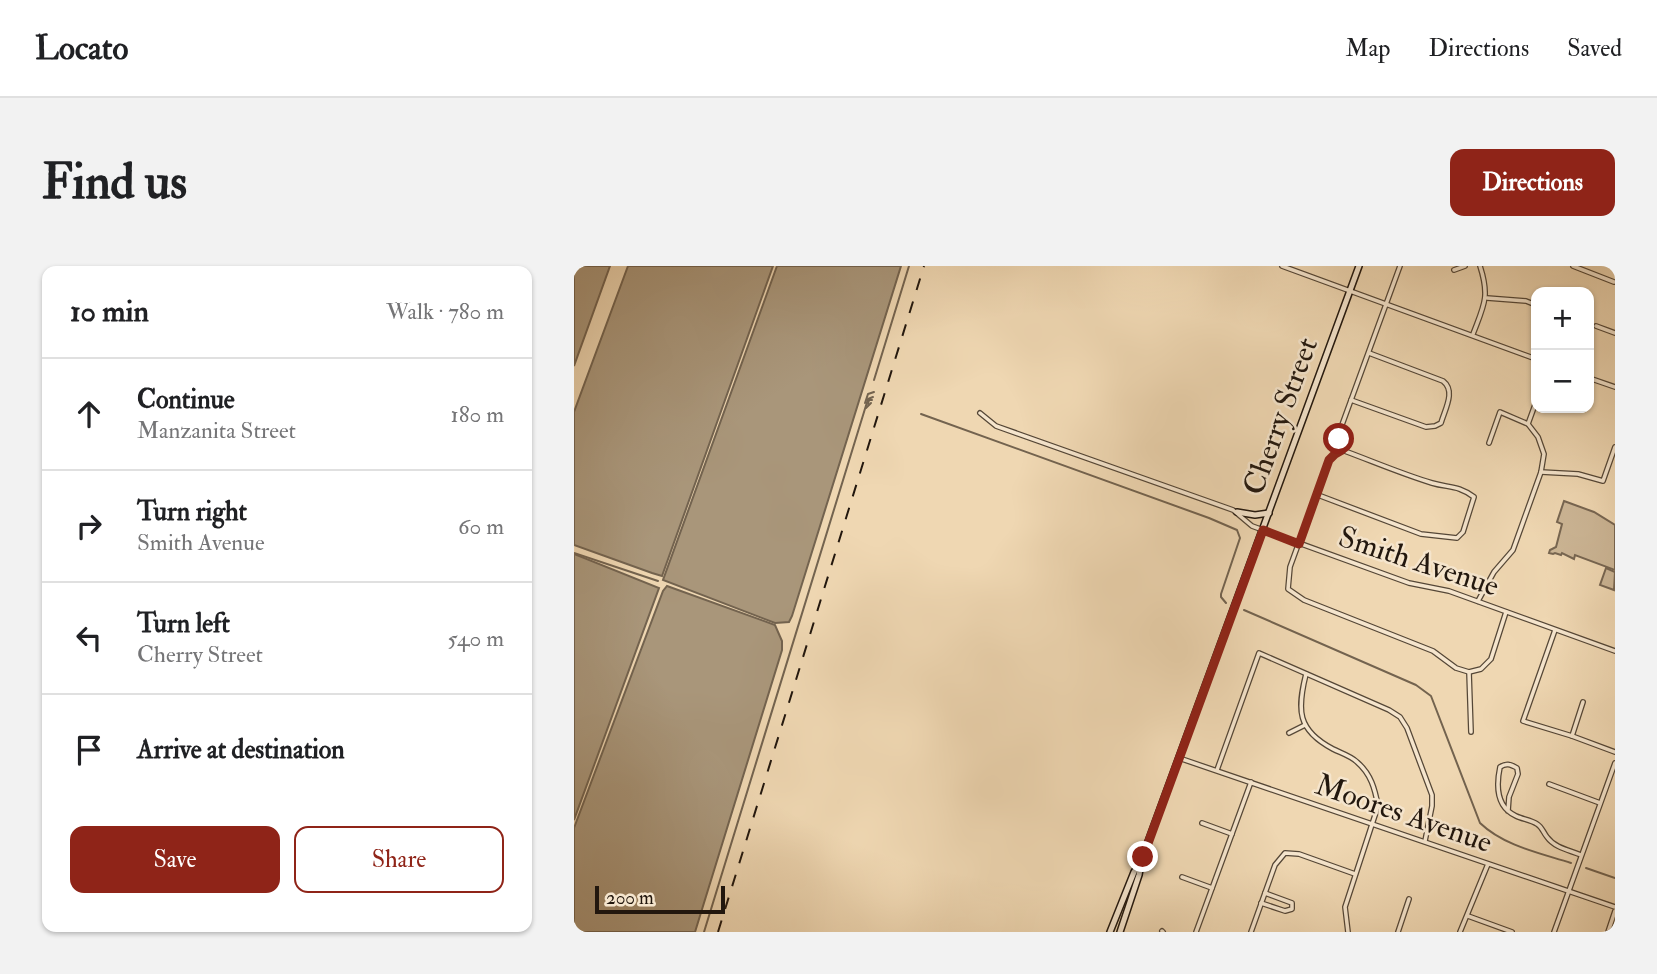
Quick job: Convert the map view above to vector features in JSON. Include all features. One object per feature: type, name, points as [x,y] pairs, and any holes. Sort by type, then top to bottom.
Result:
[{"type":"street","points":[[1282,266],[1531,357]]},
{"type":"street","name":"Cherry Street","points":[[1120,932],[1142,859],[1359,266]]},
{"type":"street","points":[[1342,450],[1339,433],[1400,266]]},
{"type":"street","points":[[1454,270],[1465,266]]},
{"type":"street","points":[[1473,335],[1486,298],[1480,266]]},
{"type":"street","points":[[1573,266],[1614,282]]},
{"type":"street","points":[[1486,298],[1531,303]]},
{"type":"street","points":[[1596,326],[1615,333]]},
{"type":"street","points":[[1351,400],[1426,427],[1441,423],[1451,392],[1448,384],[1368,353]]},
{"type":"street","points":[[1594,380],[1615,387]]},
{"type":"street","points":[[1478,601],[1494,572],[1513,550],[1541,472],[1544,454],[1538,437],[1528,424],[1500,412],[1489,443]]},
{"type":"street","name":"Smith Avenue","points":[[980,413],[996,426],[1237,512],[1252,526],[1299,544],[1409,583],[1449,591],[1615,652]]},
{"type":"street","points":[[1528,424],[1532,413]]},
{"type":"street","points":[[1541,472],[1578,474],[1603,481],[1615,447]]},
{"type":"street","points":[[1318,495],[1421,534],[1457,538],[1463,532],[1475,497],[1467,491],[1435,484],[1342,450],[1335,454],[1329,460],[1290,567],[1288,589],[1304,600],[1433,650],[1456,668],[1469,672],[1481,669],[1491,659],[1506,612]]},
{"type":"street","points":[[1237,512],[1255,515],[1269,513]]},
{"type":"street","points":[[1555,630],[1523,721],[1615,752]]},
{"type":"street","points":[[1217,770],[1259,653],[1400,717],[1407,728],[1432,794],[1425,841]]},
{"type":"street","points":[[1469,672],[1471,732]]},
{"type":"street","points":[[1306,674],[1300,697],[1300,709],[1305,725],[1317,739],[1355,760],[1367,772],[1376,790],[1378,806],[1345,907],[1348,932]]},
{"type":"street","points":[[1572,736],[1583,702]]},
{"type":"street","points":[[1289,733],[1305,725]]},
{"type":"street","name":"Moores Avenue","points":[[1180,758],[1615,909]]},
{"type":"street","points":[[1554,932],[1615,763]]},
{"type":"street","points":[[1508,811],[1509,797],[1518,774],[1517,768],[1505,764],[1500,767],[1497,782],[1498,797],[1508,811],[1539,824],[1547,838],[1556,846],[1581,855]]},
{"type":"street","points":[[1196,932],[1251,782]]},
{"type":"street","points":[[1549,783],[1600,803]]},
{"type":"street","points":[[1202,823],[1232,834]]},
{"type":"street","points":[[1251,932],[1275,865],[1285,853],[1299,855],[1355,874]]},
{"type":"street","name":"Cherry Street","points":[[1110,932],[1134,872],[1142,859]]},
{"type":"street","points":[[1460,932],[1488,864]]},
{"type":"street","points":[[1182,877],[1212,888]]},
{"type":"street","points":[[1261,903],[1285,911],[1292,909],[1292,903],[1265,892]]},
{"type":"street","points":[[1398,932],[1409,899]]},
{"type":"street","points":[[1608,932],[1615,909]]},
{"type":"street","points":[[1468,916],[1512,932]]},
{"type":"shaded area","points":[[574,266],[610,266],[574,366]]},
{"type":"shaded area","points":[[628,266],[773,266],[662,576],[574,545],[574,412]]},
{"type":"shaded area","points":[[777,266],[901,266],[792,616],[789,622],[775,623],[663,580]]},
{"type":"shaded area","points":[[1564,501],[1594,512],[1615,525],[1615,570],[1575,555],[1574,559],[1562,553],[1549,553],[1556,547],[1562,524],[1557,522]]},
{"type":"shaded area","points":[[574,554],[659,588],[574,820]]},
{"type":"shaded area","points":[[1606,568],[1615,572],[1614,590],[1600,585]]},
{"type":"shaded area","points":[[667,586],[775,625],[782,641],[782,650],[695,932],[574,932],[574,828]]},
{"type":"waterway","points":[[874,380],[909,266]]},
{"type":"waterway","points":[[865,403],[868,394],[874,392]]},
{"type":"waterway","points":[[704,932],[868,399],[873,397]]},
{"type":"waterway","points":[[868,404],[869,400],[872,400]]},
{"type":"waterway","points":[[866,408],[871,403]]},
{"type":"waterway","points":[[921,414],[1237,530],[1240,538],[1221,594],[1226,603]]},
{"type":"waterway","points":[[574,553],[658,581]]},
{"type":"waterway","points":[[1244,610],[1416,685],[1431,696],[1480,823],[1511,843],[1571,863]]},
{"type":"waterway","points":[[1586,868],[1615,878]]},
{"type":"railway","points":[[718,932],[924,266]]},
{"type":"route","points":[[1143,857],[1263,530],[1299,544],[1329,460],[1342,450],[1339,439]]}]
